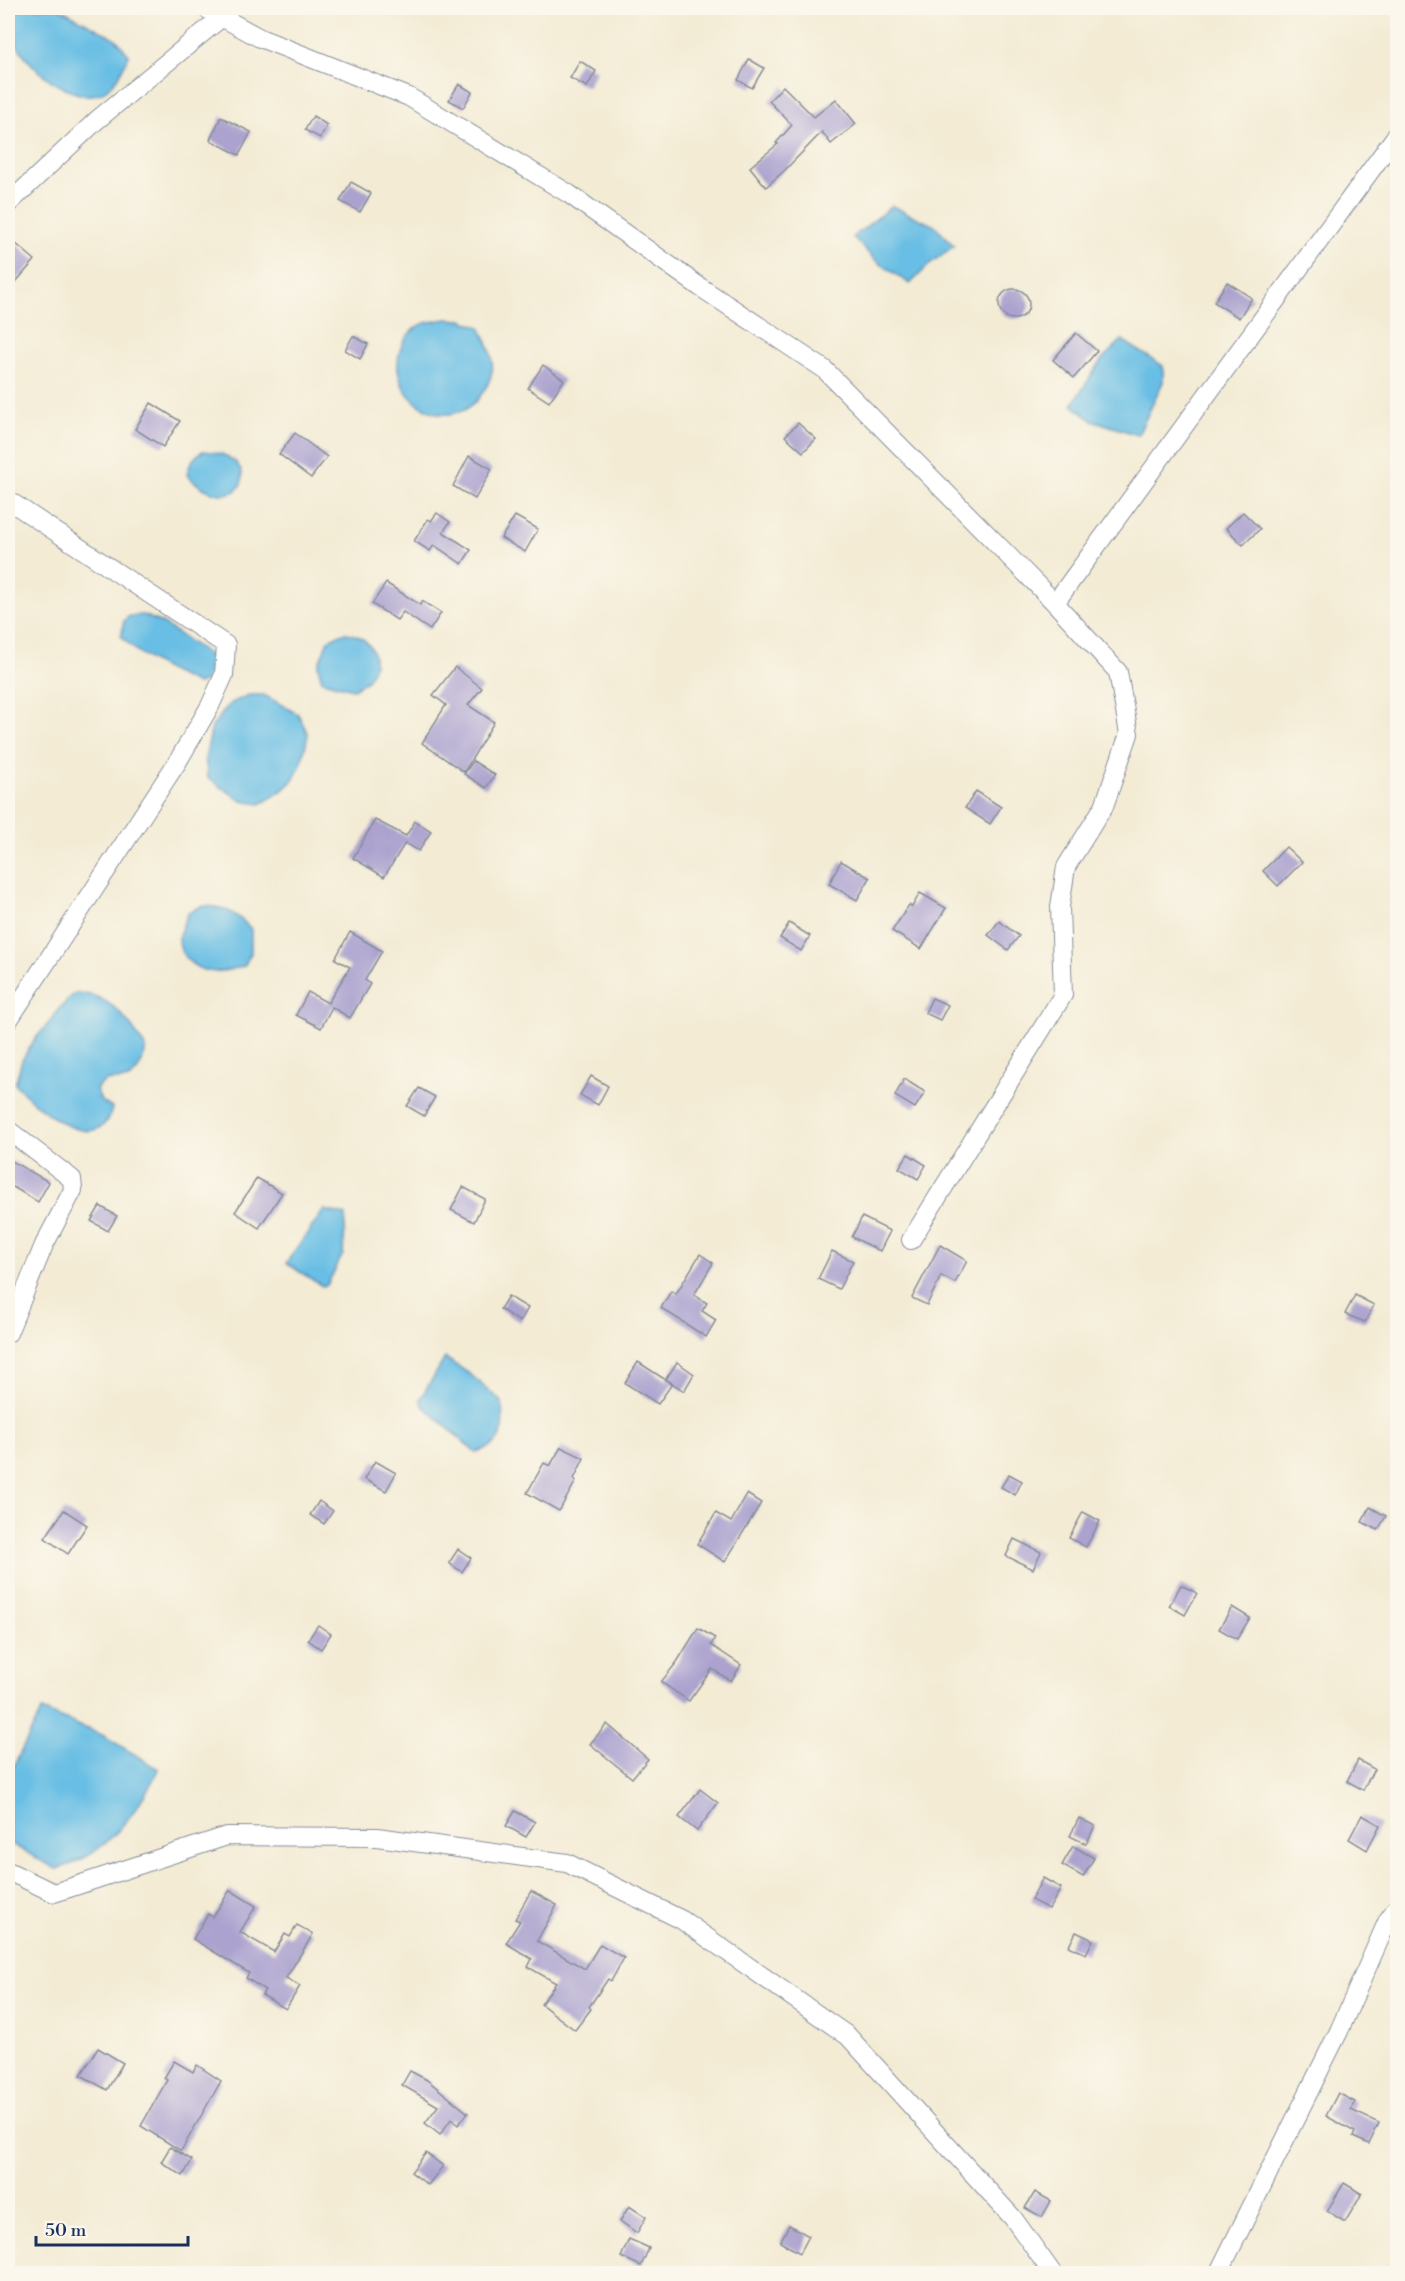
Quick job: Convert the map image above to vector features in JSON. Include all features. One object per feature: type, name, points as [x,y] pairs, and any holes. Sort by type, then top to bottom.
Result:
[{"type":"street","points":[[206,8],[260,38],[409,97],[569,194],[700,287],[824,369],[1055,603],[1118,672],[1130,734],[1104,806],[1066,867],[1060,907],[1063,995],[911,1240]]},
{"type":"street","points":[[8,204],[96,120],[222,17]]},
{"type":"street","points":[[1055,603],[1398,133]]},
{"type":"street","points":[[8,500],[226,645],[224,675],[189,743],[8,1021]]},
{"type":"street","points":[[8,1130],[72,1179],[74,1190],[44,1245],[8,1333]]},
{"type":"street","points":[[8,1871],[54,1893],[227,1836],[377,1837],[567,1863],[682,1920],[848,2036],[1012,2218],[1053,2274]]},
{"type":"street","points":[[1218,2274],[1339,2031],[1388,1920],[1398,1906]]},
{"type":"water","points":[[22,8],[59,8],[116,39],[129,55],[114,83],[106,90],[93,95],[77,93],[59,86],[43,74],[28,60],[17,45],[11,30],[12,16]]},
{"type":"water","points":[[892,206],[935,226],[954,246],[931,263],[910,284],[875,260],[853,237]]},
{"type":"water","points":[[446,319],[462,320],[480,327],[491,353],[492,369],[487,386],[468,408],[453,413],[438,413],[423,407],[411,398],[402,384],[398,368],[401,347],[412,331],[426,323]]},
{"type":"water","points":[[1122,340],[1163,366],[1163,382],[1138,435],[1092,420],[1072,405],[1102,359]]},
{"type":"water","points":[[203,451],[222,454],[234,461],[241,470],[242,479],[239,487],[231,493],[220,494],[205,489],[191,479],[187,474],[189,467],[194,458]]},
{"type":"water","points":[[143,615],[162,623],[208,654],[212,660],[206,681],[198,684],[167,669],[137,651],[121,636],[124,621],[129,616]]},
{"type":"water","points":[[343,633],[352,634],[365,641],[373,653],[373,669],[369,677],[353,689],[322,681],[318,666],[328,640]]},
{"type":"water","points":[[249,695],[264,695],[298,714],[308,734],[295,776],[282,791],[260,804],[242,801],[208,778],[205,758],[212,727],[229,704]]},
{"type":"water","points":[[201,906],[217,907],[229,911],[251,929],[251,953],[244,966],[212,972],[198,968],[182,953],[179,939],[188,913]]},
{"type":"water","points":[[75,993],[99,998],[118,1011],[146,1049],[141,1064],[132,1077],[123,1080],[108,1080],[96,1089],[101,1101],[112,1108],[107,1121],[97,1129],[85,1130],[58,1121],[33,1102],[15,1084],[22,1060],[35,1039]]},
{"type":"water","points":[[324,1210],[346,1215],[343,1254],[327,1285],[322,1286],[286,1263]]},
{"type":"water","points":[[445,1358],[470,1374],[502,1402],[503,1421],[500,1435],[492,1445],[485,1449],[475,1452],[423,1406],[420,1399]]},
{"type":"water","points":[[42,1710],[104,1736],[159,1769],[141,1801],[118,1831],[90,1854],[56,1869],[8,1842],[8,1777]]},
{"type":"building","points":[[749,59],[764,68],[752,88],[738,80]]},
{"type":"building","points":[[580,61],[596,71],[587,87],[570,78]]},
{"type":"building","points":[[459,84],[472,92],[463,108],[449,100]]},
{"type":"building","points":[[783,86],[814,117],[836,99],[856,124],[831,144],[822,132],[766,187],[750,167],[778,144],[776,143],[792,125],[769,101]]},
{"type":"building","points":[[313,116],[327,125],[320,138],[305,130]]},
{"type":"building","points":[[221,117],[251,132],[239,155],[210,140]]},
{"type":"building","points":[[351,182],[371,193],[360,212],[340,201]]},
{"type":"building","points":[[8,237],[35,260],[8,291]]},
{"type":"building","points":[[1227,282],[1252,298],[1239,318],[1214,302]]},
{"type":"building","points":[[1014,289],[1025,293],[1029,304],[1025,315],[1014,319],[1003,315],[999,304],[1003,293]]},
{"type":"building","points":[[1076,333],[1097,351],[1074,378],[1053,360]]},
{"type":"building","points":[[353,336],[368,344],[360,359],[345,350]]},
{"type":"building","points":[[543,365],[564,380],[549,402],[528,388]]},
{"type":"building","points":[[151,403],[180,421],[163,447],[135,429]]},
{"type":"building","points":[[798,423],[816,439],[803,452],[785,436]]},
{"type":"building","points":[[295,433],[327,457],[311,478],[279,454]]},
{"type":"building","points":[[469,456],[492,469],[475,499],[453,486]]},
{"type":"building","points":[[1243,512],[1260,529],[1243,545],[1226,528]]},
{"type":"building","points":[[437,513],[450,522],[443,532],[471,550],[462,564],[434,545],[430,551],[414,541],[428,519],[431,521]]},
{"type":"building","points":[[515,516],[538,529],[525,552],[501,538]]},
{"type":"building","points":[[386,583],[420,605],[422,601],[441,613],[430,630],[403,612],[397,620],[372,604]]},
{"type":"building","points":[[455,667],[482,688],[468,705],[494,722],[464,772],[422,743],[446,705],[433,695]]},
{"type":"building","points":[[473,761],[495,775],[486,788],[464,774]]},
{"type":"building","points":[[976,791],[1001,807],[990,824],[965,808]]},
{"type":"building","points":[[375,820],[406,836],[415,821],[431,831],[419,851],[405,843],[384,877],[353,858]]},
{"type":"building","points":[[1286,847],[1302,862],[1278,886],[1263,871]]},
{"type":"building","points":[[841,861],[870,878],[857,900],[829,884]]},
{"type":"building","points":[[920,893],[946,908],[921,949],[892,931],[909,905],[912,907]]},
{"type":"building","points":[[999,921],[1019,936],[1008,950],[988,935]]},
{"type":"building","points":[[789,923],[810,936],[801,951],[780,938]]},
{"type":"building","points":[[350,932],[382,951],[365,980],[370,984],[350,1018],[332,1007],[321,1028],[296,1015],[308,992],[328,1003],[350,967],[335,959]]},
{"type":"building","points":[[932,998],[948,1005],[940,1020],[925,1013]]},
{"type":"building","points":[[591,1076],[608,1086],[598,1105],[580,1095]]},
{"type":"building","points":[[904,1079],[925,1092],[915,1108],[895,1096]]},
{"type":"building","points":[[419,1088],[435,1097],[424,1116],[407,1106]]},
{"type":"building","points":[[908,1154],[926,1165],[918,1179],[899,1168]]},
{"type":"building","points":[[8,1159],[49,1182],[38,1202],[8,1184]]},
{"type":"building","points":[[257,1178],[282,1193],[259,1228],[235,1212]]},
{"type":"building","points":[[463,1187],[485,1199],[474,1222],[451,1210]]},
{"type":"building","points":[[100,1206],[117,1216],[108,1231],[91,1221]]},
{"type":"building","points":[[862,1217],[890,1231],[880,1251],[852,1237]]},
{"type":"building","points":[[940,1245],[967,1261],[955,1283],[941,1276],[927,1305],[912,1298]]},
{"type":"building","points":[[832,1251],[853,1261],[839,1289],[818,1279]]},
{"type":"building","points":[[700,1254],[713,1263],[694,1295],[707,1303],[702,1311],[716,1320],[706,1337],[661,1308],[671,1291],[676,1294]]},
{"type":"building","points":[[1355,1295],[1374,1305],[1365,1322],[1345,1314]]},
{"type":"building","points":[[508,1296],[528,1308],[520,1322],[500,1309]]},
{"type":"building","points":[[638,1362],[672,1384],[658,1404],[625,1383]]},
{"type":"building","points":[[677,1362],[694,1374],[684,1391],[666,1379]]},
{"type":"building","points":[[561,1447],[584,1458],[574,1479],[576,1481],[559,1511],[527,1493],[544,1463],[550,1466]]},
{"type":"building","points":[[375,1461],[396,1473],[386,1491],[364,1479]]},
{"type":"building","points":[[1009,1474],[1022,1481],[1015,1495],[1001,1487]]},
{"type":"building","points":[[747,1494],[761,1503],[725,1562],[697,1544],[716,1513],[731,1522]]},
{"type":"building","points":[[319,1501],[333,1511],[324,1524],[310,1515]]},
{"type":"building","points":[[1370,1507],[1386,1516],[1378,1530],[1362,1522]]},
{"type":"building","points":[[64,1510],[87,1525],[68,1554],[45,1538]]},
{"type":"building","points":[[1083,1512],[1100,1521],[1086,1547],[1069,1538]]},
{"type":"building","points":[[1014,1539],[1041,1552],[1033,1569],[1006,1556]]},
{"type":"building","points":[[458,1549],[471,1558],[462,1572],[449,1563]]},
{"type":"building","points":[[1181,1585],[1197,1593],[1185,1615],[1169,1606]]},
{"type":"building","points":[[1232,1607],[1250,1618],[1237,1639],[1219,1629]]},
{"type":"building","points":[[318,1625],[331,1634],[321,1649],[308,1640]]},
{"type":"building","points":[[698,1628],[715,1638],[711,1645],[741,1665],[731,1681],[712,1669],[689,1701],[661,1682],[677,1662]]},
{"type":"building","points":[[607,1724],[648,1759],[632,1778],[590,1744]]},
{"type":"building","points":[[1358,1760],[1374,1769],[1363,1790],[1347,1781]]},
{"type":"building","points":[[700,1789],[718,1803],[697,1831],[679,1817]]},
{"type":"building","points":[[515,1811],[535,1822],[526,1837],[506,1826]]},
{"type":"building","points":[[1362,1815],[1380,1825],[1367,1850],[1349,1839]]},
{"type":"building","points":[[1079,1818],[1095,1826],[1086,1844],[1070,1836]]},
{"type":"building","points":[[1073,1846],[1094,1858],[1083,1877],[1062,1865]]},
{"type":"building","points":[[1043,1878],[1061,1888],[1049,1909],[1031,1900]]},
{"type":"building","points":[[230,1890],[256,1906],[240,1932],[274,1952],[285,1934],[290,1937],[297,1925],[313,1934],[286,1978],[300,1986],[286,2009],[262,1995],[265,1990],[246,1978],[249,1973],[193,1939],[208,1914],[213,1917]]},
{"type":"building","points":[[531,1891],[557,1905],[537,1941],[585,1969],[600,1944],[624,1958],[611,1981],[608,1979],[589,2007],[591,2009],[575,2030],[541,2004],[556,1983],[528,1967],[532,1959],[506,1943],[520,1921],[515,1919]]},
{"type":"building","points":[[1076,1932],[1093,1940],[1086,1954],[1069,1946]]},
{"type":"building","points":[[98,2048],[123,2063],[107,2090],[81,2075]]},
{"type":"building","points":[[174,2061],[193,2072],[197,2065],[221,2081],[181,2151],[141,2126],[167,2080],[164,2078]]},
{"type":"building","points":[[410,2071],[427,2080],[468,2113],[458,2125],[451,2119],[440,2135],[425,2123],[438,2106],[402,2085]]},
{"type":"building","points":[[1338,2093],[1355,2102],[1351,2110],[1379,2123],[1369,2144],[1353,2137],[1355,2132],[1326,2116]]},
{"type":"building","points":[[170,2147],[192,2160],[183,2176],[161,2162]]},
{"type":"building","points":[[426,2153],[443,2166],[428,2185],[411,2172]]},
{"type":"building","points":[[1344,2183],[1362,2194],[1345,2222],[1327,2211]]},
{"type":"building","points":[[1035,2192],[1051,2201],[1042,2217],[1025,2208]]},
{"type":"building","points":[[629,2206],[646,2217],[637,2233],[620,2221]]},
{"type":"building","points":[[789,2225],[809,2236],[800,2253],[780,2242]]},
{"type":"building","points":[[629,2239],[649,2248],[641,2266],[621,2257]]}]
